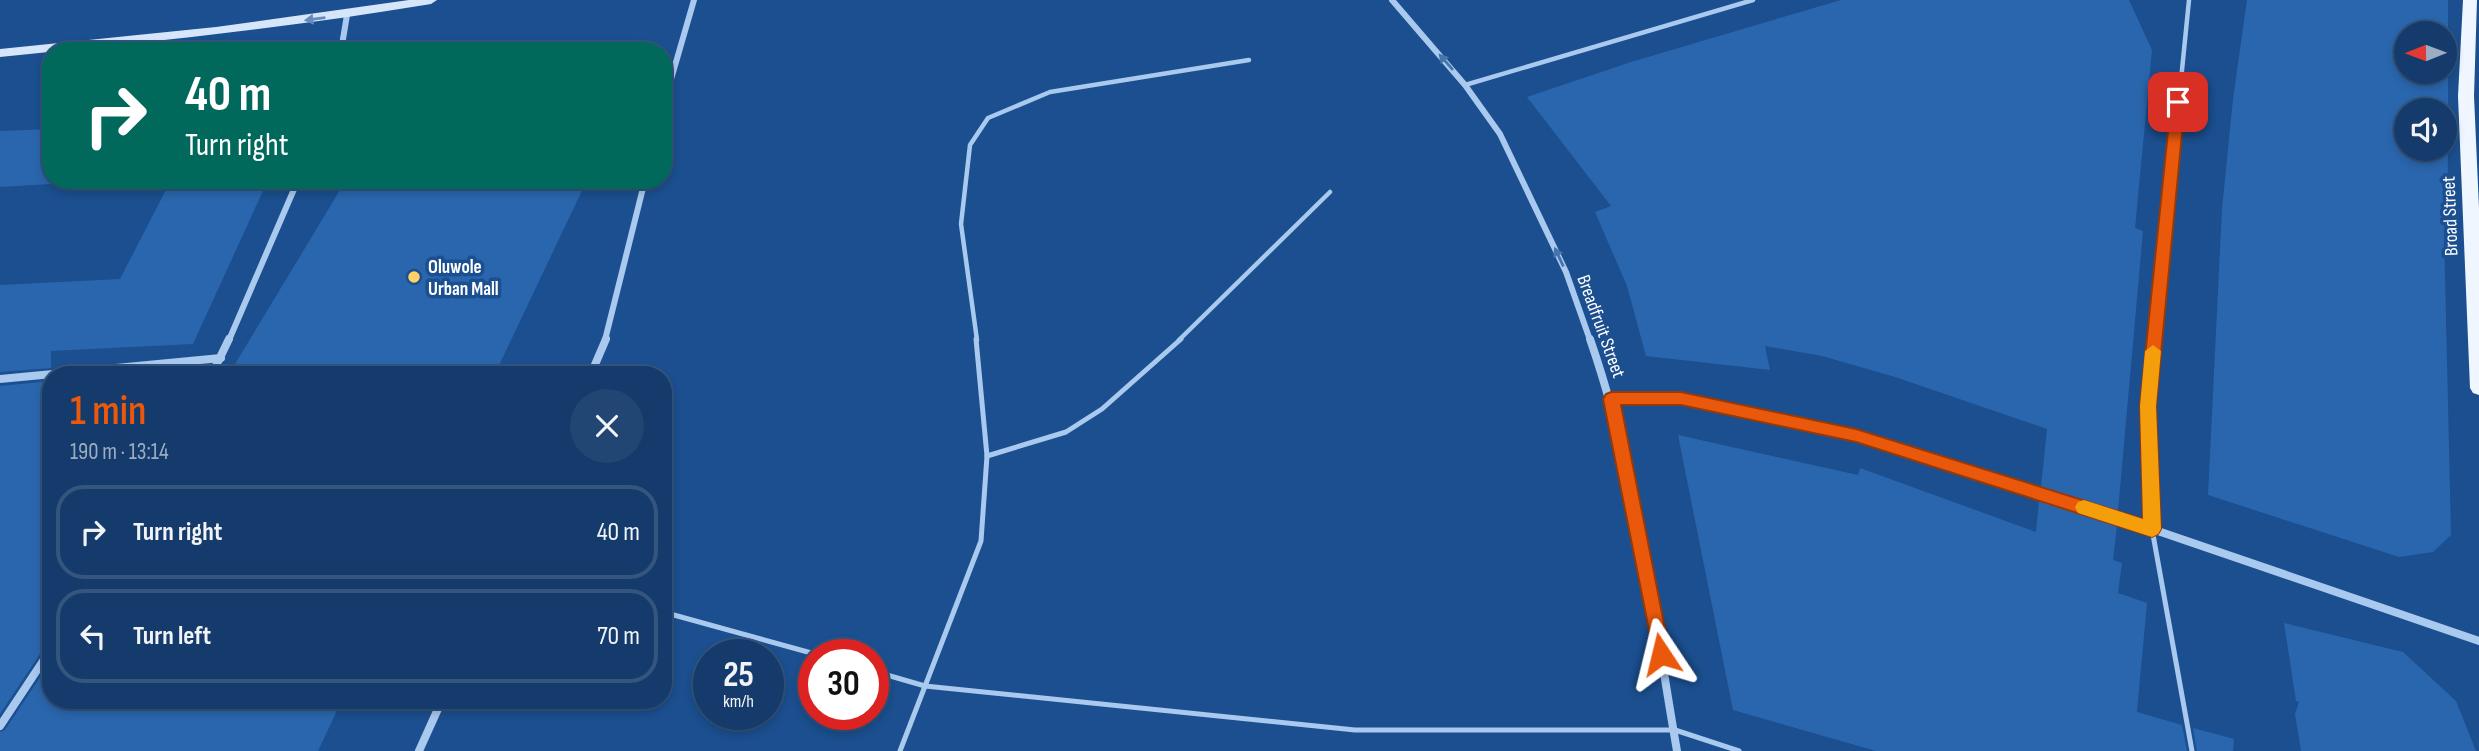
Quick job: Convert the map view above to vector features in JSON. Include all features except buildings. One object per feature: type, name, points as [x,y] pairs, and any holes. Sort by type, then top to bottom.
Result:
[{"type":"main road","points":[[116,42],[347,15],[431,0]]},
{"type":"main road","name":"Broad Street","points":[[2470,0],[2466,96],[2473,309],[2479,388]]},
{"type":"main road","points":[[0,53],[42,49]]},
{"type":"street","points":[[672,76],[694,0]]},
{"type":"street","name":"Breadfruit Street","points":[[1392,0],[1465,85],[1500,134],[1566,272],[1611,399],[1643,553],[1677,751]]},
{"type":"street","points":[[342,42],[347,15]]},
{"type":"street","points":[[216,366],[294,189]]},
{"type":"street","points":[[595,366],[603,349],[643,189]]},
{"type":"street","points":[[137,366],[221,358]]},
{"type":"street","points":[[0,379],[42,375]]},
{"type":"street","points":[[1611,399],[1681,398],[1856,436],[2152,529],[2479,641]]},
{"type":"street","points":[[0,726],[42,663]]},
{"type":"street","points":[[419,751],[438,709]]},
{"type":"lane","points":[[1465,85],[1753,0]]},
{"type":"lane","points":[[2189,0],[2148,406],[2152,529],[2192,751]]},
{"type":"lane","points":[[900,751],[981,541],[987,456],[977,343],[961,224],[970,145],[988,118],[1050,92],[1250,60]]},
{"type":"lane","points":[[987,456],[1066,432],[1102,409],[1152,367],[1330,192]]},
{"type":"lane","points":[[672,614],[798,649]]},
{"type":"lane","points":[[889,675],[925,685],[1355,730],[1675,730],[1739,751]]},
{"type":"slow traffic","points":[[2084,507],[2152,529],[2148,406],[2153,351]]},
{"type":"place","name":"Oluwole Urban Mall","points":[[414,277]]},
{"type":"route","points":[[1661,654],[1611,399],[1681,398],[1856,436],[2152,529],[2148,406],[2178,102]]}]
